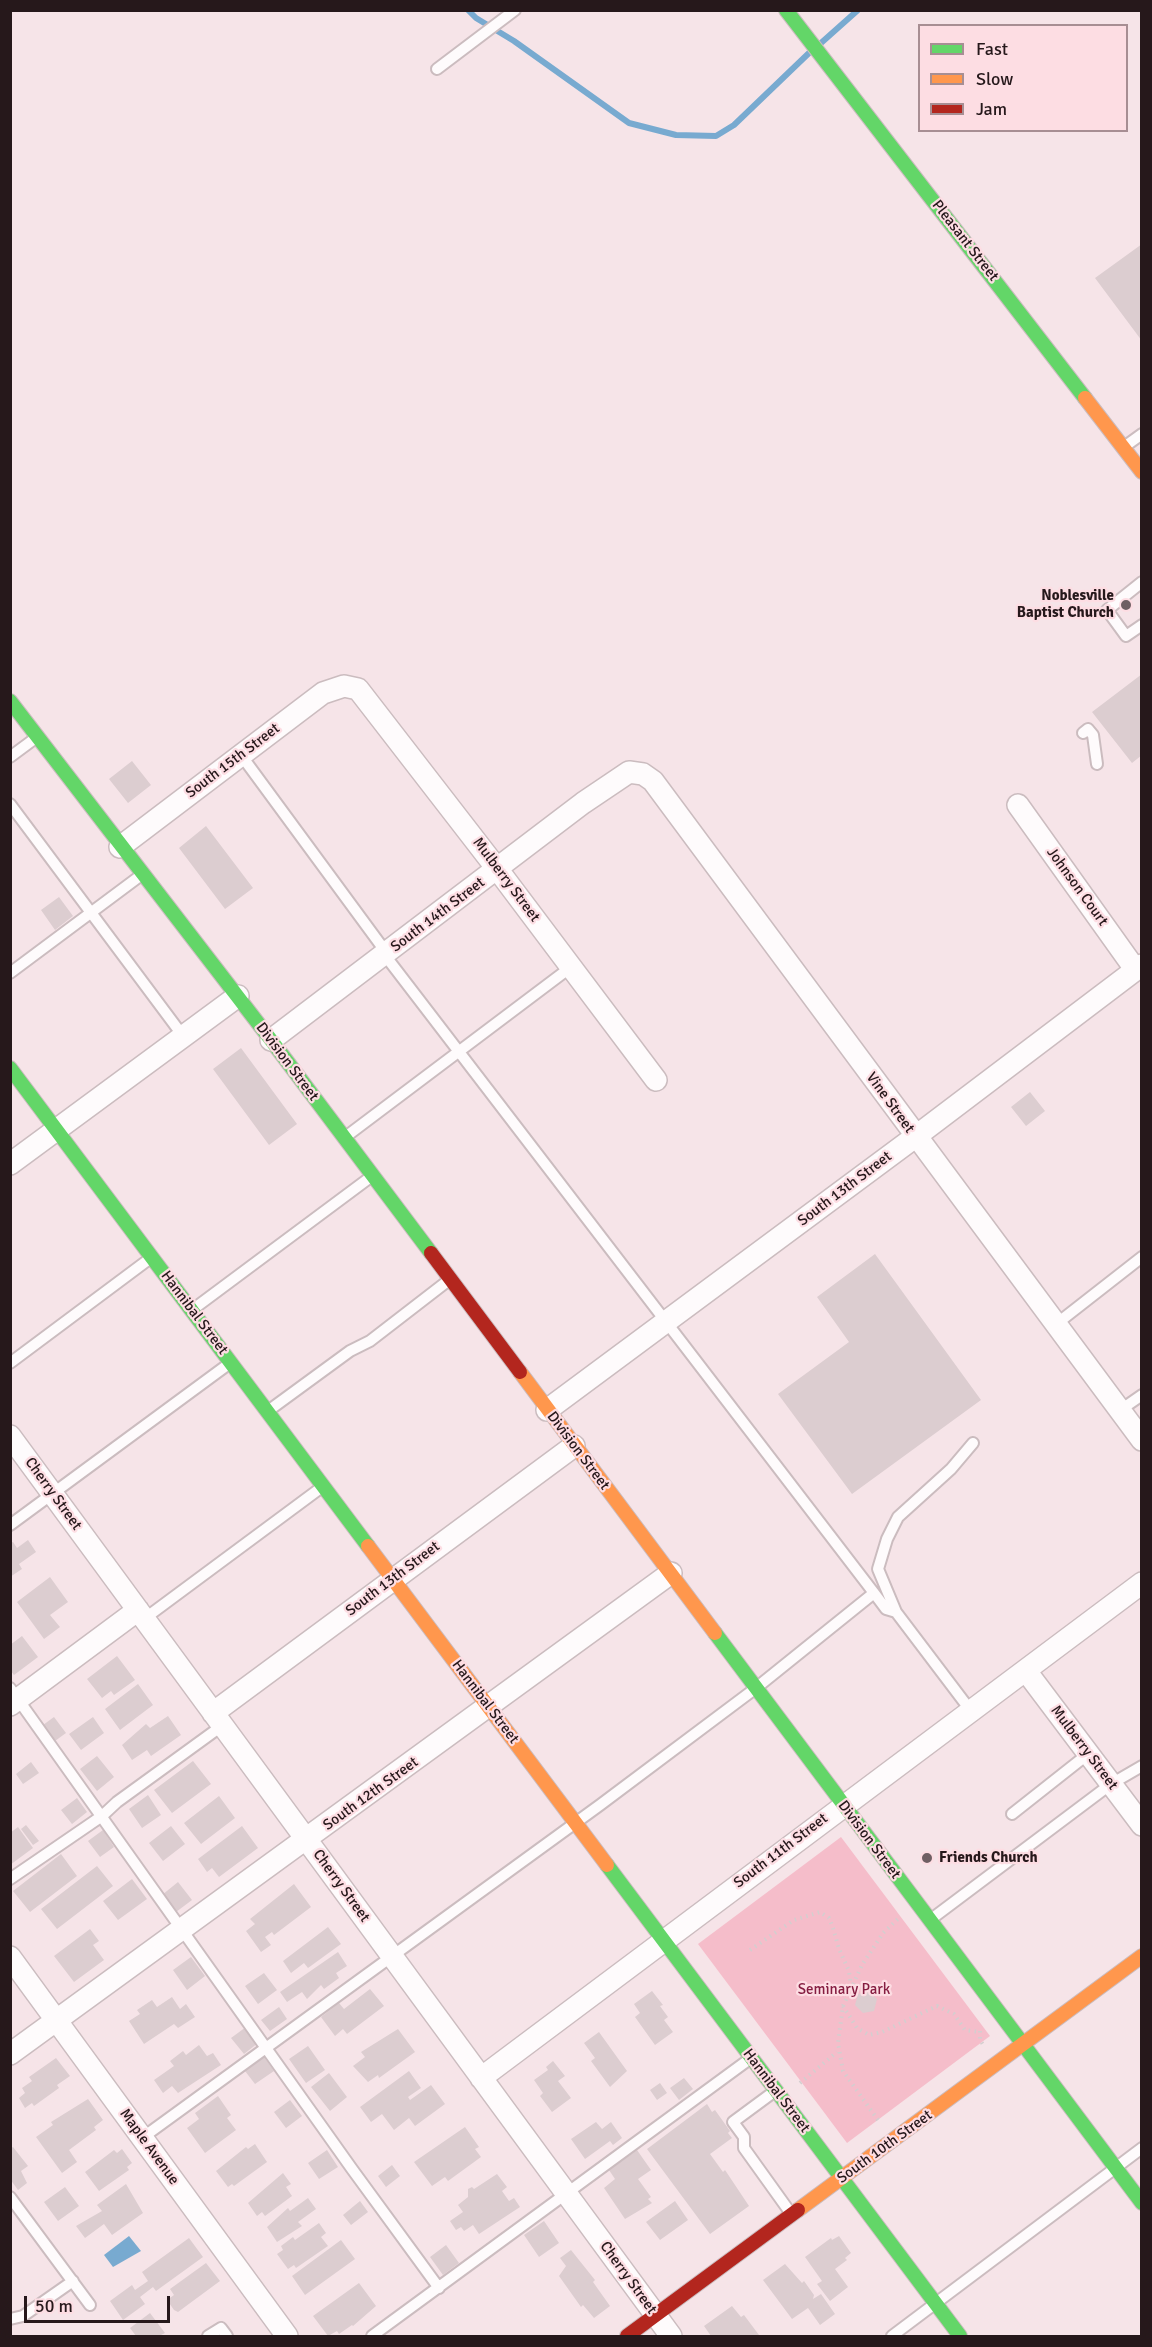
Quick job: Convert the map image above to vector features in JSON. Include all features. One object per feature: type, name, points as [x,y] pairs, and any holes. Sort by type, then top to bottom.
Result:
[{"type":"street","name":"Pleasant Street","points":[[786,10],[1142,472]]},
{"type":"street","name":"South 15th Street","points":[[120,847],[323,693],[332,688],[351,687]]},
{"type":"street","name":"Mulberry Street","points":[[351,687],[364,694],[656,1080]]},
{"type":"street","name":"Division Street","points":[[10,701],[120,847],[238,996],[1142,2203]]},
{"type":"street","name":"South 14th Street","points":[[271,1040],[498,870],[583,803],[623,775],[634,771]]},
{"type":"street","name":"Vine Street","points":[[634,771],[653,781],[1142,1440]]},
{"type":"street","name":"Johnson Court","points":[[1018,805],[1138,967]]},
{"type":"street","name":"South 13th Street","points":[[547,1410],[915,1137],[1138,967]]},
{"type":"street","points":[[10,1164],[238,996]]},
{"type":"street","name":"Hannibal Street","points":[[10,1068],[960,2337]]},
{"type":"street","name":"Cherry Street","points":[[10,1436],[670,2337]]},
{"type":"street","name":"South 13th Street","points":[[218,1719],[393,1579],[574,1446]]},
{"type":"street","name":"South 12th Street","points":[[10,2054],[671,1574]]},
{"type":"street","name":"South 11th Street","points":[[481,2078],[663,1939],[1142,1583]]},
{"type":"street","points":[[13,1697],[141,1614]]},
{"type":"street","name":"Mulberry Street","points":[[1026,1671],[1142,1825]]},
{"type":"street","name":"South 10th Street","points":[[627,2337],[1142,1956]]},
{"type":"street","name":"Maple Avenue","points":[[10,1957],[287,2337]]},
{"type":"lane","points":[[436,69],[516,10]]},
{"type":"lane","points":[[1123,447],[1142,434]]},
{"type":"lane","points":[[1142,582],[1107,610],[1126,636],[1142,625]]},
{"type":"lane","points":[[1083,732],[1088,729],[1093,735],[1097,764]]},
{"type":"lane","points":[[10,757],[37,737]]},
{"type":"lane","points":[[241,755],[380,944],[384,954],[665,1322],[886,1609],[896,1612]]},
{"type":"lane","points":[[10,804],[183,1036]]},
{"type":"lane","points":[[10,973],[142,874]]},
{"type":"lane","points":[[344,1138],[571,967]]},
{"type":"lane","points":[[192,1311],[372,1176]]},
{"type":"lane","points":[[10,1363],[152,1257]]},
{"type":"lane","points":[[1055,1325],[1142,1257]]},
{"type":"lane","points":[[267,1411],[350,1351],[370,1341],[450,1280]]},
{"type":"lane","points":[[10,1525],[54,1495],[231,1363]]},
{"type":"lane","points":[[1119,1411],[1142,1395]]},
{"type":"lane","points":[[971,1711],[896,1612],[878,1569],[887,1539],[898,1516],[951,1469],[973,1443]]},
{"type":"lane","points":[[141,1614],[323,1486]]},
{"type":"lane","points":[[142,2138],[393,1958],[600,1805],[756,1688],[874,1593]]},
{"type":"lane","points":[[13,1697],[102,1816],[439,2288]]},
{"type":"lane","points":[[10,1879],[102,1816],[218,1719]]},
{"type":"lane","points":[[1012,1814],[1088,1754]]},
{"type":"lane","points":[[929,1920],[1111,1784],[1142,1766]]},
{"type":"lane","points":[[372,2337],[751,2058]]},
{"type":"lane","points":[[776,2090],[733,2122],[744,2137],[744,2148],[792,2215]]},
{"type":"lane","points":[[892,2337],[1142,2148]]},
{"type":"lane","points":[[10,2197],[90,2305]]},
{"type":"lane","points":[[10,2319],[23,2316],[72,2281]]},
{"type":"lane","points":[[208,2337],[220,2328],[227,2337]]},
{"type":"path","points":[[750,1950],[794,1920],[820,1912],[829,1918],[834,1928],[838,1949],[849,1971],[851,1988]]},
{"type":"path","points":[[878,2120],[843,2071],[837,2052],[843,2006],[851,1988],[872,1947],[903,1914]]},
{"type":"path","points":[[843,2006],[856,2028],[869,2035],[882,2032],[937,2006],[954,2014],[965,2030],[980,2032]]},
{"type":"path","points":[[800,2082],[837,2052]]},
{"type":"green space","name":"Seminary Park","points":[[841,1837],[990,2036],[847,2143],[698,1944]]},
{"type":"water","points":[[129,2236],[141,2251],[113,2267],[104,2255]]},
{"type":"building","points":[[1142,244],[1142,341],[1095,278]]},
{"type":"building","points":[[1142,674],[1142,755],[1132,763],[1092,712]]},
{"type":"building","points":[[132,761],[151,785],[128,803],[109,779]]},
{"type":"building","points":[[206,826],[253,888],[225,909],[179,848]]},
{"type":"building","points":[[59,897],[73,916],[55,930],[41,910]]},
{"type":"building","points":[[241,1048],[297,1124],[269,1145],[213,1069]]},
{"type":"building","points":[[1030,1092],[1045,1111],[1026,1126],[1011,1107]]},
{"type":"building","points":[[875,1254],[981,1400],[852,1494],[778,1394],[849,1342],[817,1297]]},
{"type":"building","points":[[28,1540],[36,1552],[19,1564],[22,1569],[10,1577],[10,1543],[13,1542],[17,1548]]},
{"type":"building","points":[[50,1577],[68,1602],[50,1615],[60,1627],[44,1639],[17,1602]]},
{"type":"building","points":[[22,1636],[38,1657],[14,1675],[10,1670],[10,1645]]},
{"type":"building","points":[[117,1656],[135,1680],[114,1695],[111,1691],[102,1698],[87,1679]]},
{"type":"building","points":[[138,1684],[153,1705],[120,1730],[105,1709]]},
{"type":"building","points":[[168,1716],[181,1735],[151,1756],[147,1750],[132,1760],[122,1745],[146,1724],[150,1728]]},
{"type":"building","points":[[54,1717],[66,1733],[55,1741],[43,1725]]},
{"type":"building","points":[[93,1717],[104,1733],[81,1750],[69,1734]]},
{"type":"building","points":[[97,1756],[114,1777],[97,1791],[80,1769]]},
{"type":"building","points":[[193,1761],[211,1784],[172,1813],[154,1790]]},
{"type":"building","points":[[31,1762],[39,1773],[23,1784],[16,1774]]},
{"type":"building","points":[[148,1795],[161,1815],[142,1828],[129,1809]]},
{"type":"building","points":[[219,1796],[235,1818],[201,1844],[184,1823]]},
{"type":"building","points":[[77,1798],[87,1812],[72,1824],[61,1810]]},
{"type":"building","points":[[26,1825],[39,1841],[33,1845],[21,1829]]},
{"type":"building","points":[[171,1826],[185,1844],[163,1861],[149,1843]]},
{"type":"building","points":[[242,1826],[258,1848],[219,1877],[212,1868],[207,1872],[198,1859]]},
{"type":"building","points":[[18,1827],[33,1848],[10,1865],[10,1833]]},
{"type":"building","points":[[103,1830],[114,1847],[100,1857],[88,1841]]},
{"type":"building","points":[[61,1854],[77,1876],[30,1912],[13,1891]]},
{"type":"building","points":[[97,1866],[113,1886],[57,1929],[41,1909]]},
{"type":"building","points":[[132,1879],[147,1899],[118,1920],[103,1901]]},
{"type":"building","points":[[178,1882],[192,1900],[176,1912],[162,1895]]},
{"type":"building","points":[[294,1884],[311,1907],[274,1935],[272,1932],[265,1937],[271,1945],[261,1952],[246,1931],[255,1924],[250,1919]]},
{"type":"building","points":[[328,1927],[341,1944],[308,1968],[304,1963],[291,1973],[283,1961]]},
{"type":"building","points":[[90,1929],[99,1941],[93,1945],[104,1960],[74,1982],[54,1956]]},
{"type":"building","points":[[338,1952],[347,1966],[336,1973],[339,1978],[324,1989],[321,1985],[307,1999],[302,1992],[287,2002],[280,1992]]},
{"type":"building","points":[[191,1957],[205,1976],[187,1990],[173,1970]]},
{"type":"building","points":[[264,1973],[277,1990],[258,2004],[245,1986]]},
{"type":"building","points":[[370,1989],[384,2006],[347,2034],[343,2029],[335,2036],[321,2017],[339,2003],[344,2009]]},
{"type":"building","points":[[652,1991],[663,2005],[660,2006],[668,2017],[664,2020],[673,2032],[655,2045],[635,2017],[640,2013],[634,2004]]},
{"type":"building","points":[[869,1992],[877,1999],[874,2011],[863,2013],[855,2005],[858,1994]]},
{"type":"building","points":[[172,1997],[180,2009],[186,2004],[195,2017],[178,2028],[174,2024],[144,2044],[129,2021],[140,2014],[137,2010],[152,2000],[157,2007]]},
{"type":"building","points":[[279,2007],[287,2019],[270,2031],[261,2020]]},
{"type":"building","points":[[246,2027],[258,2043],[244,2054],[231,2038]]},
{"type":"building","points":[[398,2029],[415,2052],[379,2078],[378,2075],[368,2082],[353,2066],[365,2057],[361,2052]]},
{"type":"building","points":[[599,2032],[627,2071],[610,2087],[591,2061],[595,2058],[584,2043]]},
{"type":"building","points":[[199,2045],[207,2056],[213,2053],[221,2065],[178,2093],[172,2086],[163,2093],[154,2080],[174,2066],[170,2061],[183,2051],[186,2055]]},
{"type":"building","points":[[308,2046],[325,2070],[306,2083],[289,2059]]},
{"type":"building","points":[[264,2057],[274,2071],[255,2084],[245,2071]]},
{"type":"building","points":[[56,2058],[70,2076],[57,2085],[59,2088],[34,2106],[32,2103],[25,2108],[19,2098],[25,2093],[22,2088],[32,2081],[29,2077]]},
{"type":"building","points":[[553,2061],[565,2076],[558,2081],[571,2098],[552,2112],[540,2096],[543,2093],[534,2080],[548,2070],[546,2067]]},
{"type":"building","points":[[409,2071],[421,2088],[408,2097],[410,2100],[431,2085],[445,2104],[415,2126],[409,2118],[394,2130],[382,2114],[371,2122],[360,2107]]},
{"type":"building","points":[[329,2073],[347,2097],[330,2111],[311,2087]]},
{"type":"building","points":[[684,2078],[693,2089],[679,2100],[670,2088]]},
{"type":"building","points":[[660,2083],[667,2093],[657,2100],[650,2090]]},
{"type":"building","points":[[218,2096],[231,2115],[227,2118],[236,2130],[205,2153],[187,2128],[199,2119],[195,2113]]},
{"type":"building","points":[[88,2099],[103,2120],[94,2127],[96,2130],[69,2150],[77,2162],[62,2173],[36,2137],[53,2125],[51,2122]]},
{"type":"building","points":[[290,2100],[302,2116],[286,2128],[274,2112]]},
{"type":"building","points":[[707,2104],[712,2112],[715,2110],[730,2131],[728,2133],[732,2138],[710,2154],[723,2172],[725,2170],[749,2206],[710,2234],[647,2149]]},
{"type":"building","points":[[596,2122],[602,2129],[611,2122],[622,2138],[613,2145],[610,2141],[585,2159],[571,2139]]},
{"type":"building","points":[[465,2127],[479,2147],[475,2149],[481,2157],[448,2181],[445,2177],[432,2186],[414,2162]]},
{"type":"building","points":[[255,2144],[267,2162],[234,2186],[232,2184],[228,2187],[216,2171],[246,2147],[248,2149]]},
{"type":"building","points":[[13,2147],[28,2166],[21,2171],[27,2183],[18,2190],[10,2179],[10,2149]]},
{"type":"building","points":[[122,2149],[132,2163],[127,2167],[129,2170],[99,2191],[85,2172],[114,2150],[117,2153]]},
{"type":"building","points":[[327,2150],[338,2167],[319,2179],[308,2163]]},
{"type":"building","points":[[637,2150],[651,2170],[638,2179],[651,2197],[648,2199],[652,2203],[625,2219],[604,2188],[615,2179],[609,2170]]},
{"type":"building","points":[[392,2165],[400,2176],[386,2187],[378,2176]]},
{"type":"building","points":[[283,2173],[291,2184],[286,2187],[292,2196],[265,2216],[262,2212],[257,2216],[248,2203]]},
{"type":"building","points":[[497,2174],[507,2187],[502,2191],[509,2201],[514,2198],[520,2207],[479,2234],[473,2225],[464,2231],[461,2227],[456,2230],[450,2221],[463,2212],[458,2205],[468,2197],[468,2189],[472,2187],[474,2189]]},
{"type":"building","points":[[126,2184],[143,2213],[112,2235],[104,2224],[85,2238],[76,2226],[102,2211],[97,2205]]},
{"type":"building","points":[[65,2187],[79,2206],[58,2221],[44,2202]]},
{"type":"building","points":[[308,2198],[316,2209],[298,2222],[302,2226],[277,2242],[267,2227],[288,2208],[290,2211]]},
{"type":"building","points":[[360,2201],[368,2212],[351,2225],[343,2215]]},
{"type":"building","points":[[675,2201],[688,2220],[660,2240],[646,2222]]},
{"type":"building","points":[[544,2221],[559,2243],[539,2257],[524,2235]]},
{"type":"building","points":[[319,2223],[326,2233],[321,2237],[328,2246],[296,2268],[294,2265],[288,2269],[277,2254],[283,2250],[281,2246],[293,2237],[295,2240]]},
{"type":"building","points":[[839,2236],[851,2253],[845,2258],[847,2260],[835,2269],[848,2287],[830,2301],[817,2284],[822,2281],[805,2257],[831,2238],[832,2240]]},
{"type":"building","points":[[189,2238],[203,2257],[156,2291],[153,2287],[140,2297],[145,2304],[123,2320],[110,2301],[132,2285],[135,2290],[148,2281],[142,2272]]},
{"type":"building","points":[[341,2240],[355,2259],[305,2295],[292,2276]]},
{"type":"building","points":[[446,2245],[459,2263],[443,2275],[430,2257]]},
{"type":"building","points":[[571,2250],[595,2280],[593,2282],[610,2306],[594,2318],[583,2305],[581,2307],[559,2276],[566,2266],[560,2258]]},
{"type":"building","points":[[206,2263],[220,2281],[178,2312],[174,2310],[167,2300],[174,2295],[170,2289]]},
{"type":"building","points":[[785,2264],[802,2283],[804,2281],[814,2295],[813,2299],[821,2294],[835,2314],[820,2325],[808,2308],[792,2319],[763,2280]]},
{"type":"building","points":[[359,2283],[376,2306],[353,2326],[339,2334],[337,2331],[328,2336],[313,2316]]},
{"type":"building","points":[[732,2306],[741,2317],[744,2315],[759,2335],[711,2336],[704,2326]]},
{"type":"building","points":[[150,2313],[165,2333],[159,2336],[136,2336],[130,2328]]},
{"type":"waterway","points":[[468,10],[476,18],[514,41],[629,123],[676,135],[716,136],[734,125],[809,53]]},
{"type":"waterway","points":[[821,43],[858,10]]},
{"type":"traffic: fast","points":[[786,10],[1085,398]]},
{"type":"traffic: fast","points":[[10,701],[271,1040],[431,1253]]},
{"type":"traffic: fast","points":[[10,1068],[368,1546]]},
{"type":"traffic: fast","points":[[715,1633],[1142,2203]]},
{"type":"traffic: fast","points":[[607,1865],[960,2336]]},
{"type":"traffic: slow","points":[[1085,398],[1142,472]]},
{"type":"traffic: slow","points":[[520,1372],[715,1633]]},
{"type":"traffic: slow","points":[[368,1546],[607,1865]]},
{"type":"traffic: slow","points":[[798,2210],[1142,1956]]},
{"type":"traffic: jam","points":[[431,1253],[520,1372]]},
{"type":"traffic: jam","points":[[627,2336],[798,2210]]},
{"type":"place","name":"Noblesville Baptist Church","points":[[1126,605]]},
{"type":"place","name":"Friends Church","points":[[927,1858]]}]
